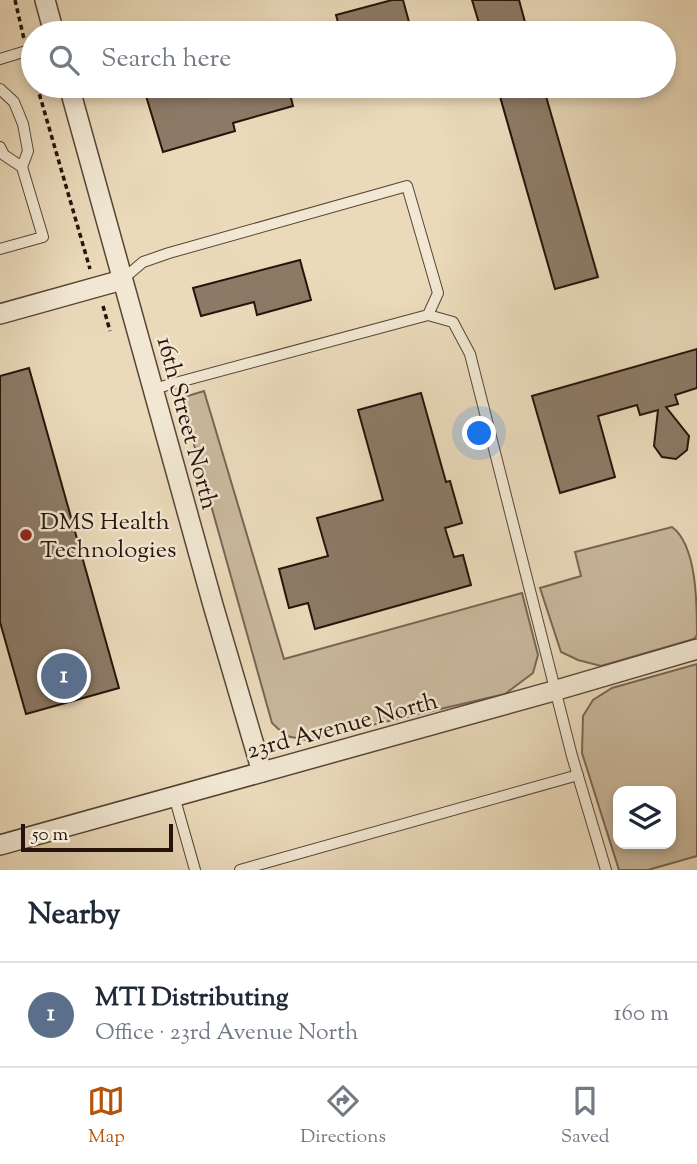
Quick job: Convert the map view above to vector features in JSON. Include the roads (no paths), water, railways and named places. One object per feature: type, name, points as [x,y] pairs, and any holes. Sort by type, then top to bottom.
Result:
[{"type":"street","points":[[45,0],[51,21]]},
{"type":"street","name":"16th Street North","points":[[72,98],[262,772]]},
{"type":"street","points":[[0,314],[122,280]]},
{"type":"street","name":"23rd Avenue North","points":[[0,845],[697,649]]},
{"type":"lane","points":[[0,59],[21,53]]},
{"type":"lane","points":[[0,89],[14,102],[23,124],[28,151],[22,167],[43,237],[0,249]]},
{"type":"lane","points":[[0,147],[4,155],[22,167]]},
{"type":"lane","points":[[122,280],[143,262],[169,253],[407,186],[438,293],[428,315]]},
{"type":"lane","points":[[153,388],[428,315],[453,322],[470,354],[578,775],[606,870]]},
{"type":"lane","points":[[240,870],[578,775]]},
{"type":"lane","points":[[174,796],[195,870]]},
{"type":"place","name":"DMS Health Technologies","points":[[26,535]]},
{"type":"place","name":"MTI Distributing","points":[[64,676]]}]
